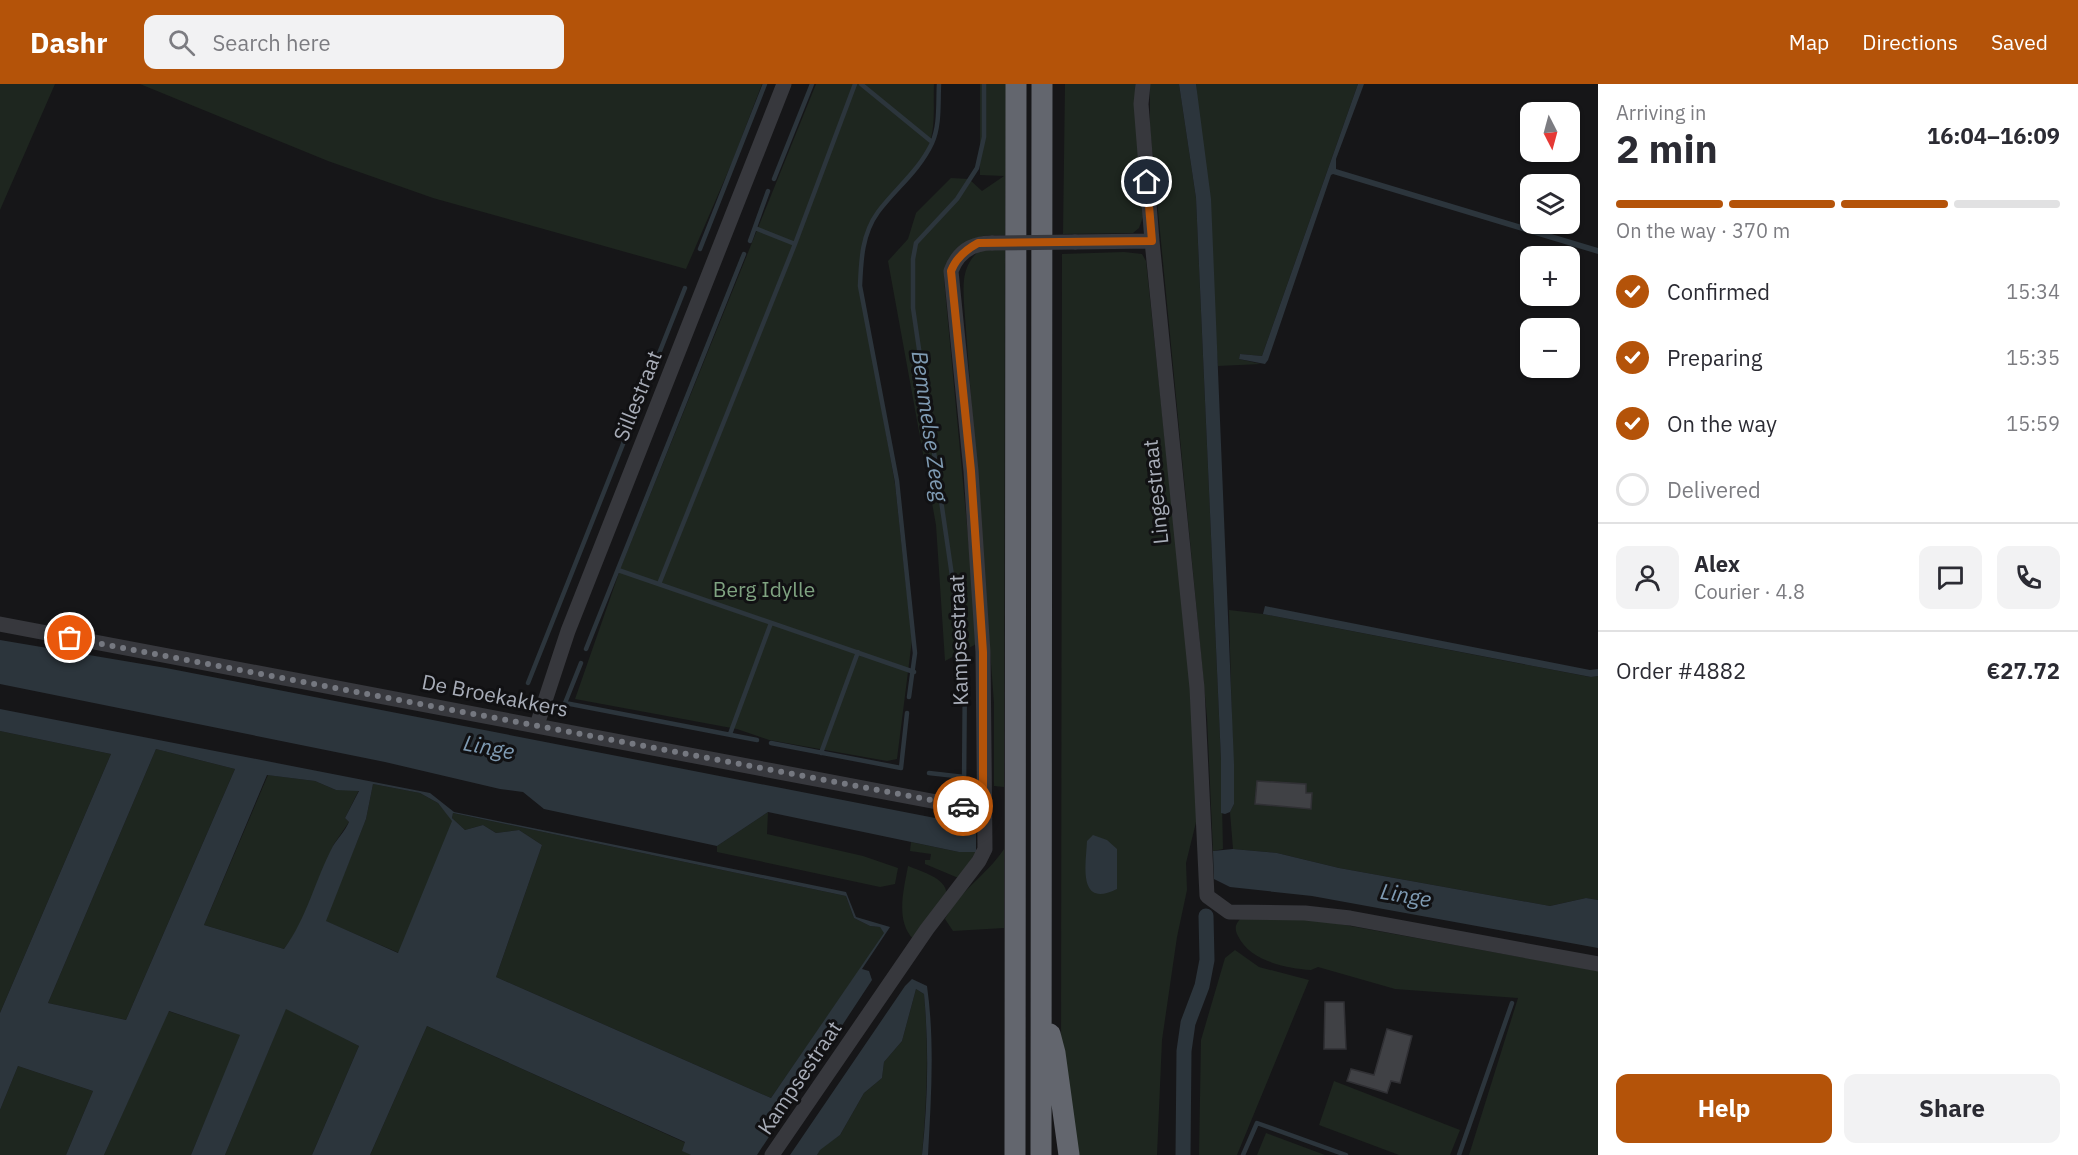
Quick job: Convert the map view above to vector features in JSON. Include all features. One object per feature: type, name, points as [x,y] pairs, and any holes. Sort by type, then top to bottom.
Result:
[{"type":"highway","points":[[1015,1155],[1016,84]]},
{"type":"highway","points":[[1041,1155],[1042,84]]},
{"type":"highway","points":[[1042,1002],[1055,1053],[1070,1155]]},
{"type":"street","name":"Sillestraat","points":[[537,725],[568,631],[784,84]]},
{"type":"street","name":"Lingestraat","points":[[1143,84],[1142,104],[1152,241],[1197,688],[1207,896],[1229,912],[1305,913],[1350,918],[1598,964]]},
{"type":"street","name":"Kampsestraat","points":[[772,1155],[927,929],[979,861],[985,841],[983,652],[971,471],[951,271],[955,261],[967,249],[978,243],[1152,241]]},
{"type":"street","name":"De Broekakkers","points":[[0,624],[958,806],[983,807]]},
{"type":"green space","points":[[0,84],[55,84],[0,210]]},
{"type":"green space","points":[[140,84],[762,84],[733,160],[686,269],[433,198],[328,161]]},
{"type":"green space","name":"Berg Idylle","points":[[816,84],[934,84],[933,130],[927,149],[918,164],[891,195],[875,218],[865,241],[861,268],[860,286],[895,484],[912,640],[897,759],[887,761],[769,740],[737,729],[575,699],[621,567]]},
{"type":"green space","points":[[980,84],[1006,84],[1005,235],[983,236],[972,240],[948,263],[945,270],[978,643],[945,661],[936,525],[888,261],[908,239],[916,213],[951,178],[969,179],[982,191],[1004,176],[980,175]]},
{"type":"green space","points":[[1065,84],[1135,84],[1143,217],[1139,228],[1133,233],[1063,234]]},
{"type":"green space","points":[[1150,84],[1179,84],[1196,198],[1221,760],[1223,849],[1213,851],[1207,717],[1150,128]]},
{"type":"green space","points":[[1196,84],[1358,84],[1262,356],[1240,354],[1239,359],[1261,364],[1218,366]]},
{"type":"green space","points":[[981,249],[1005,249],[1004,787],[994,786],[994,703],[964,304],[964,281],[967,267]]},
{"type":"green space","points":[[1124,252],[1142,254],[1146,261],[1193,705],[1199,810],[1186,863],[1187,890],[1177,937],[1162,1040],[1157,1155],[1075,1155],[1061,1080],[1062,254]]},
{"type":"green space","points":[[1229,610],[1263,614],[1590,677],[1598,676],[1598,900],[1586,898],[1550,906],[1339,868],[1277,853],[1233,849],[1230,812],[1234,804]]},
{"type":"green space","points":[[0,731],[111,754],[0,1013]]},
{"type":"green space","points":[[156,749],[235,769],[126,1020],[48,1003]]},
{"type":"green space","points":[[268,775],[315,781],[336,790],[359,790],[345,818],[349,822],[334,844],[300,926],[284,949],[204,925]]},
{"type":"green space","points":[[373,784],[420,793],[438,803],[453,821],[399,953],[325,921],[366,819]]},
{"type":"green space","points":[[768,812],[767,834],[863,856],[898,868],[895,884],[880,887],[717,852],[717,846]]},
{"type":"green space","points":[[453,813],[846,896],[854,918],[870,926],[880,927],[885,933],[771,1098],[496,977],[542,845],[519,830],[496,833],[483,825],[465,830],[452,818]]},
{"type":"green space","points":[[911,842],[959,852],[976,852],[960,877],[956,877],[925,864],[925,860],[930,860],[931,854],[910,851]]},
{"type":"green space","points":[[1004,849],[1004,928],[953,931],[945,919],[951,909]]},
{"type":"green space","points":[[908,866],[937,879],[942,883],[947,894],[913,939],[907,931],[902,914]]},
{"type":"green space","points":[[1243,916],[1312,919],[1598,971],[1598,1155],[1469,1155],[1518,998],[1395,989],[1318,967],[1311,970],[1269,962],[1251,952],[1238,936],[1237,923]]},
{"type":"green space","points":[[1235,950],[1259,967],[1309,980],[1237,1155],[1199,1155],[1201,1040],[1225,958]]},
{"type":"green space","points":[[916,989],[924,994],[927,1054],[922,1155],[817,1155],[819,1150],[840,1135],[864,1093],[882,1078],[884,1062],[902,1041]]},
{"type":"green space","points":[[286,1008],[359,1046],[312,1155],[225,1155]]},
{"type":"green space","points":[[168,1011],[241,1035],[191,1155],[104,1155]]},
{"type":"green space","points":[[427,1026],[686,1143],[683,1151],[691,1155],[370,1155]]},
{"type":"green space","points":[[18,1066],[93,1091],[66,1155],[0,1155],[0,1110]]},
{"type":"green space","points":[[1334,1081],[1460,1130],[1450,1155],[1399,1155],[1319,1125]]},
{"type":"green space","points":[[1266,1133],[1325,1155],[1257,1155]]},
{"type":"water","points":[[1179,84],[1196,84],[1211,199],[1234,764],[1234,804],[1230,812],[1225,814],[1221,813],[1221,760],[1196,198]]},
{"type":"water","points":[[1358,84],[1364,84],[1336,159],[1336,169],[1520,224],[1520,230],[1333,174],[1268,360],[1265,364],[1239,359],[1240,354],[1262,356]]},
{"type":"water","points":[[1532,234],[1552,234],[1598,248],[1598,254],[1580,249],[1580,246],[1572,246]]},
{"type":"water","points":[[1265,606],[1590,670],[1598,669],[1598,676],[1591,677],[1263,614]]},
{"type":"water","name":"Linge","points":[[0,640],[166,668],[971,825],[970,830],[976,831],[976,852],[959,852],[768,812],[717,846],[544,809],[523,792],[0,684]]},
{"type":"water","points":[[0,709],[430,793],[454,812],[846,892],[856,917],[890,927],[862,969],[869,971],[872,980],[757,1155],[691,1155],[682,1151],[685,1142],[427,1026],[370,1155],[312,1155],[359,1046],[286,1009],[225,1155],[191,1155],[240,1035],[169,1011],[104,1155],[66,1155],[93,1091],[18,1066],[0,1110],[0,1013],[111,754],[0,731]],"holes":[[[156,749],[235,769],[126,1020],[48,1003]],[[267,775],[315,781],[336,790],[359,791],[345,818],[349,822],[333,846],[299,925],[284,949],[204,925]],[[373,784],[420,793],[438,803],[452,821],[398,953],[326,921],[366,819]],[[453,813],[846,896],[854,918],[870,926],[880,927],[884,933],[771,1098],[496,977],[542,845],[519,830],[496,833],[483,825],[465,830],[452,818]]]},
{"type":"water","points":[[1093,835],[1107,840],[1117,849],[1117,889],[1104,894],[1095,893],[1090,889],[1087,881],[1087,841]]},
{"type":"water","name":"Linge","points":[[1233,849],[1277,853],[1339,868],[1550,906],[1586,898],[1598,900],[1598,948],[1312,896],[1230,887],[1214,879],[1213,851]]},
{"type":"water","points":[[912,979],[927,986],[931,1028],[932,1071],[928,1155],[922,1155],[926,1115],[926,1014],[924,994],[916,989],[902,1041],[884,1062],[882,1078],[864,1093],[840,1135],[820,1150],[817,1155],[790,1155],[905,986]]},
{"type":"building","points":[[1257,781],[1306,784],[1306,793],[1312,793],[1311,809],[1255,804]]},
{"type":"building","points":[[1325,1002],[1344,1002],[1346,1049],[1324,1049]]},
{"type":"building","points":[[1387,1029],[1412,1036],[1400,1083],[1391,1081],[1387,1093],[1347,1081],[1351,1069],[1374,1075]]},
{"type":"waterway","points":[[700,249],[765,84]]},
{"type":"waterway","points":[[774,179],[812,84]]},
{"type":"waterway","points":[[659,584],[795,244],[855,84]]},
{"type":"waterway","points":[[861,84],[932,142]]},
{"type":"waterway","points":[[909,697],[915,653],[897,481],[860,276],[863,248],[873,220],[921,162],[935,136],[939,84]]},
{"type":"waterway","name":"Bemmelse Zeeg","points":[[964,789],[965,665],[913,308],[913,259],[916,243],[957,199],[977,168],[984,137],[984,84]]},
{"type":"waterway","points":[[750,241],[768,191]]},
{"type":"waterway","points":[[755,228],[795,244]]},
{"type":"waterway","points":[[586,649],[744,254]]},
{"type":"waterway","points":[[528,683],[685,288]]},
{"type":"waterway","points":[[618,570],[914,672]]},
{"type":"waterway","points":[[730,734],[771,623]]},
{"type":"waterway","points":[[821,753],[858,652]]},
{"type":"waterway","points":[[581,663],[565,703],[757,740]]},
{"type":"waterway","points":[[771,743],[901,768],[907,713]]},
{"type":"waterway","points":[[929,773],[964,777]]},
{"type":"waterway","points":[[1183,1155],[1184,1051],[1188,1023],[1202,986],[1207,960],[1206,916]]},
{"type":"waterway","points":[[1459,1155],[1512,1003]]},
{"type":"waterway","points":[[1243,1155],[1257,1123],[1346,1155]]},
{"type":"way so far","points":[[70,638],[963,806]]},
{"type":"route","points":[[963,806],[983,807],[983,652],[971,471],[951,271],[955,261],[967,249],[978,243],[1152,241],[1147,182]]}]
